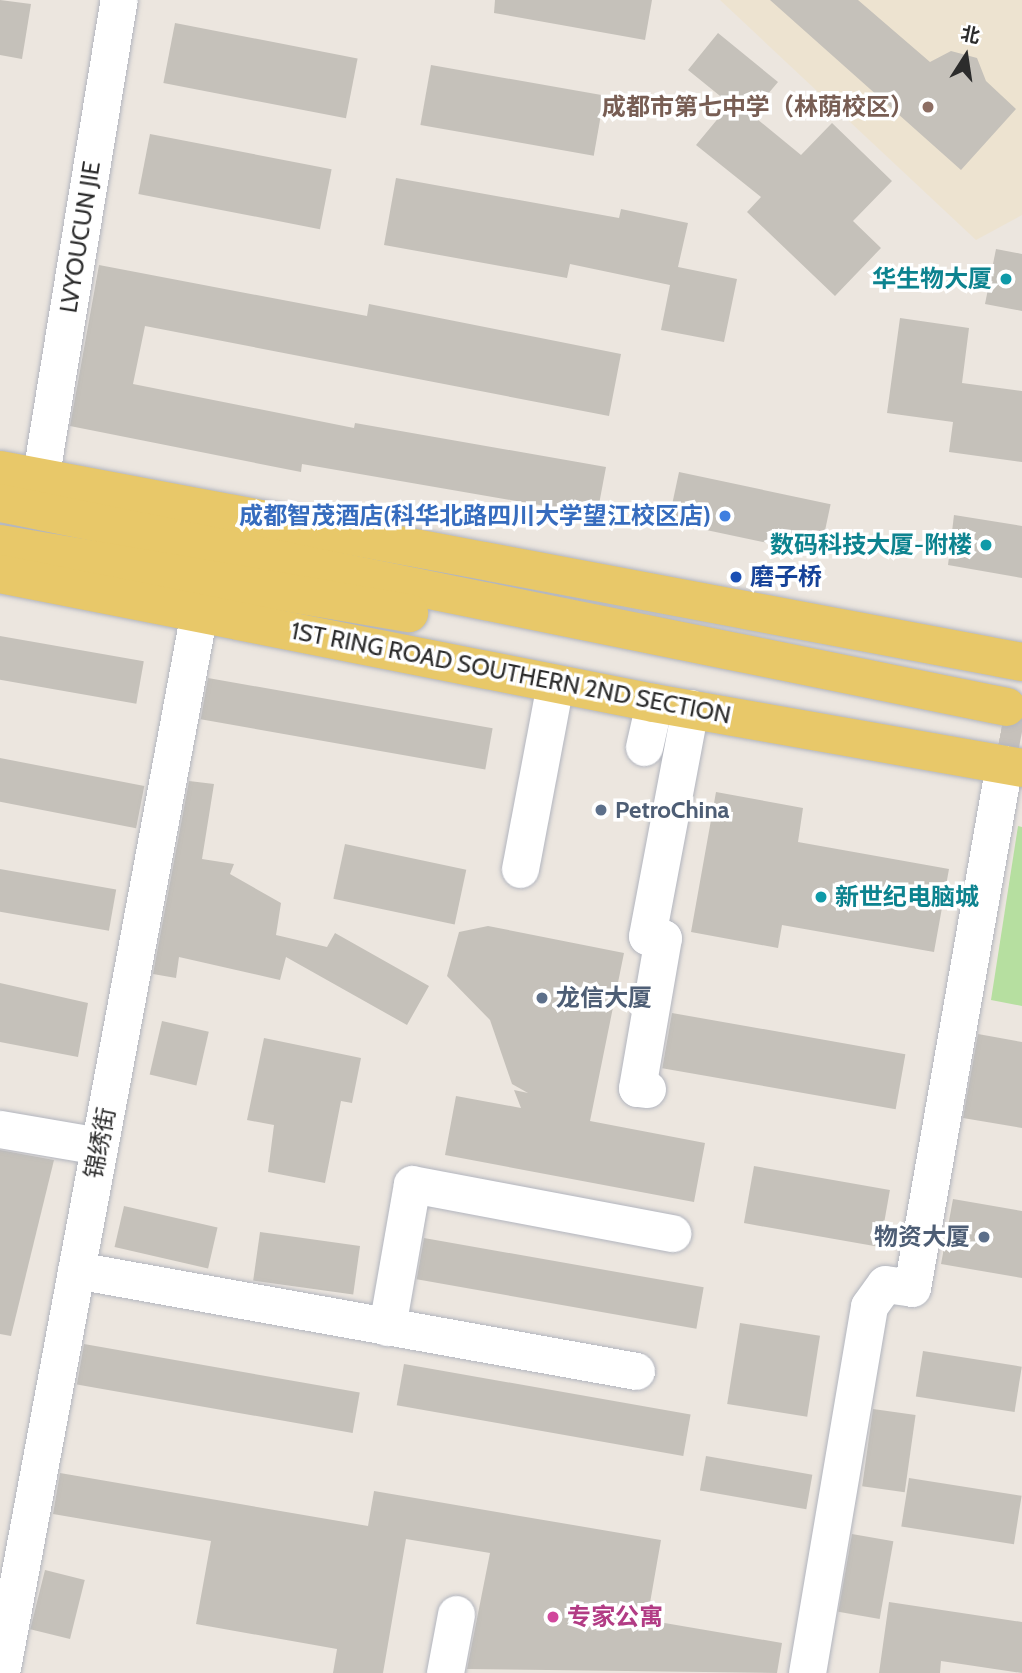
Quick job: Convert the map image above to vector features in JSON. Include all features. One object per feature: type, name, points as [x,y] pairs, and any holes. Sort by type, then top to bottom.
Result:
[{"type":"main road","points":[[0,470],[41,474],[1022,662]]},
{"type":"main road","points":[[0,503],[1009,742]]},
{"type":"main road","points":[[0,544],[404,612],[1009,742]]},
{"type":"main road","name":"1ST RING ROAD SOUTHERN 2ND SECTION","points":[[0,574],[672,705],[1009,742]]},
{"type":"street","name":"LVYOUCUN JIE","points":[[41,474],[119,0]]},
{"type":"street","name":"锦绣街","points":[[1,1673],[12,1545],[76,1270],[199,612]]},
{"type":"street","points":[[520,869],[555,684]]},
{"type":"street","points":[[644,747],[672,705]]},
{"type":"street","points":[[648,1089],[637,1088],[663,938],[648,936],[672,705]]},
{"type":"street","points":[[807,1673],[869,1306],[885,1284],[912,1288],[1009,742]]},
{"type":"street","points":[[0,1129],[99,1146]]},
{"type":"street","points":[[387,1327],[412,1184],[672,1233]]},
{"type":"street","points":[[76,1270],[636,1371]]},
{"type":"street","points":[[445,1673],[456,1614]]},
{"type":"shaded area","name":"成都市第七中学（林荫校区）","points":[[720,0],[1022,0],[1022,215],[976,240]]},
{"type":"green space","points":[[1018,826],[1022,827],[1022,1006],[991,1000]]},
{"type":"building","points":[[0,0],[31,4],[22,59],[0,55]]},
{"type":"building","points":[[495,0],[652,0],[645,40],[494,13]]},
{"type":"building","points":[[770,0],[858,0],[930,62],[951,51],[977,58],[986,81],[1016,109],[961,170]]},
{"type":"building","points":[[175,23],[358,58],[346,118],[163,83]]},
{"type":"building","points":[[718,33],[778,82],[751,114],[801,155],[832,123],[892,181],[853,221],[881,248],[835,296],[747,212],[761,197],[696,145],[730,104],[688,70]]},
{"type":"building","points":[[431,65],[604,96],[594,156],[420,125]]},
{"type":"building","points":[[150,134],[332,169],[320,229],[138,194]]},
{"type":"building","points":[[396,178],[619,218],[621,209],[688,223],[678,267],[737,279],[724,342],[661,330],[670,285],[570,264],[567,278],[384,245]]},
{"type":"building","name":"华生物大厦","points":[[996,249],[1022,254],[1022,311],[985,304]]},
{"type":"building","points":[[99,265],[367,316],[369,304],[621,354],[609,416],[145,326],[133,384],[354,428],[355,423],[606,467],[597,515],[302,464],[301,472],[70,426]]},
{"type":"building","points":[[900,318],[969,328],[962,383],[1022,391],[1022,462],[949,452],[953,422],[887,413]]},
{"type":"building","points":[[679,472],[831,504],[820,554],[668,522]]},
{"type":"building","name":"数码科技大厦-附楼","points":[[954,515],[1022,526],[1022,578],[948,565]]},
{"type":"building","points":[[0,636],[144,661],[136,704],[0,680]]},
{"type":"building","points":[[208,678],[493,728],[485,770],[201,719]]},
{"type":"building","points":[[0,758],[144,786],[136,828],[0,802]]},
{"type":"building","points":[[189,781],[214,784],[202,859],[234,864],[230,874],[281,903],[276,935],[327,947],[335,933],[429,986],[407,1025],[286,957],[280,980],[179,957],[176,978],[153,974]]},
{"type":"building","name":"新世纪电脑城","points":[[716,792],[803,808],[798,842],[949,869],[934,952],[782,925],[778,948],[691,932]]},
{"type":"building","points":[[345,844],[466,870],[455,925],[333,899]]},
{"type":"building","points":[[0,869],[116,889],[109,931],[0,912]]},
{"type":"building","points":[[488,926],[624,953],[590,1121],[705,1143],[694,1202],[445,1155],[456,1096],[521,1108],[514,1090],[528,1093],[512,1084],[490,1020],[447,976],[459,932]]},
{"type":"building","points":[[0,983],[88,1003],[78,1057],[0,1042]]},
{"type":"building","points":[[672,1013],[905,1054],[896,1109],[662,1068]]},
{"type":"building","points":[[162,1021],[209,1032],[196,1085],[150,1075]]},
{"type":"building","points":[[978,1034],[1022,1042],[1022,1128],[963,1118]]},
{"type":"building","points":[[264,1038],[361,1058],[352,1103],[341,1101],[325,1183],[268,1172],[274,1125],[247,1120]]},
{"type":"building","points":[[0,1150],[54,1160],[11,1336],[0,1334]]},
{"type":"building","points":[[754,1166],[890,1190],[880,1247],[744,1223]]},
{"type":"building","name":"物资大厦","points":[[953,1199],[1022,1211],[1022,1278],[941,1264]]},
{"type":"building","points":[[124,1206],[218,1228],[208,1269],[115,1247]]},
{"type":"building","points":[[260,1232],[360,1246],[353,1295],[253,1281]]},
{"type":"building","points":[[424,1238],[704,1287],[696,1329],[417,1279]]},
{"type":"building","points":[[740,1323],[820,1336],[807,1417],[727,1404]]},
{"type":"building","points":[[84,1344],[360,1393],[353,1433],[77,1384]]},
{"type":"building","points":[[923,1351],[1022,1367],[1015,1412],[916,1396]]},
{"type":"building","points":[[404,1364],[691,1415],[683,1456],[397,1405]]},
{"type":"building","points":[[873,1409],[916,1415],[905,1492],[862,1486]]},
{"type":"building","points":[[706,1456],[812,1475],[806,1509],[700,1490]]},
{"type":"building","points":[[60,1473],[368,1526],[374,1491],[661,1540],[647,1620],[782,1643],[777,1673],[467,1669],[490,1553],[406,1539],[383,1673],[333,1673],[337,1649],[196,1624],[211,1541],[53,1514]]},
{"type":"building","points":[[909,1478],[1022,1496],[1014,1544],[901,1526]]},
{"type":"building","points":[[852,1534],[893,1541],[880,1619],[838,1612]]},
{"type":"building","points":[[45,1570],[85,1580],[70,1639],[30,1629]]},
{"type":"building","points":[[889,1602],[1022,1622],[1022,1673],[941,1661],[940,1673],[879,1673]]},
{"type":"tunnel","points":[[1001,730],[1022,734]]},
{"type":"place","name":"成都市第七中学（林荫校区）","points":[[928,107]]},
{"type":"place","name":"华生物大厦","points":[[1006,279]]},
{"type":"place","name":"成都智茂酒店(科华北路四川大学望江校区店)","points":[[725,516]]},
{"type":"place","name":"数码科技大厦-附楼","points":[[986,545]]},
{"type":"place","name":"磨子桥","points":[[736,577]]},
{"type":"place","name":"PetroChina","points":[[601,810]]},
{"type":"place","name":"新世纪电脑城","points":[[821,897]]},
{"type":"place","name":"龙信大厦","points":[[542,998]]},
{"type":"place","name":"物资大厦","points":[[984,1237]]},
{"type":"place","name":"专家公寓","points":[[553,1617]]}]
